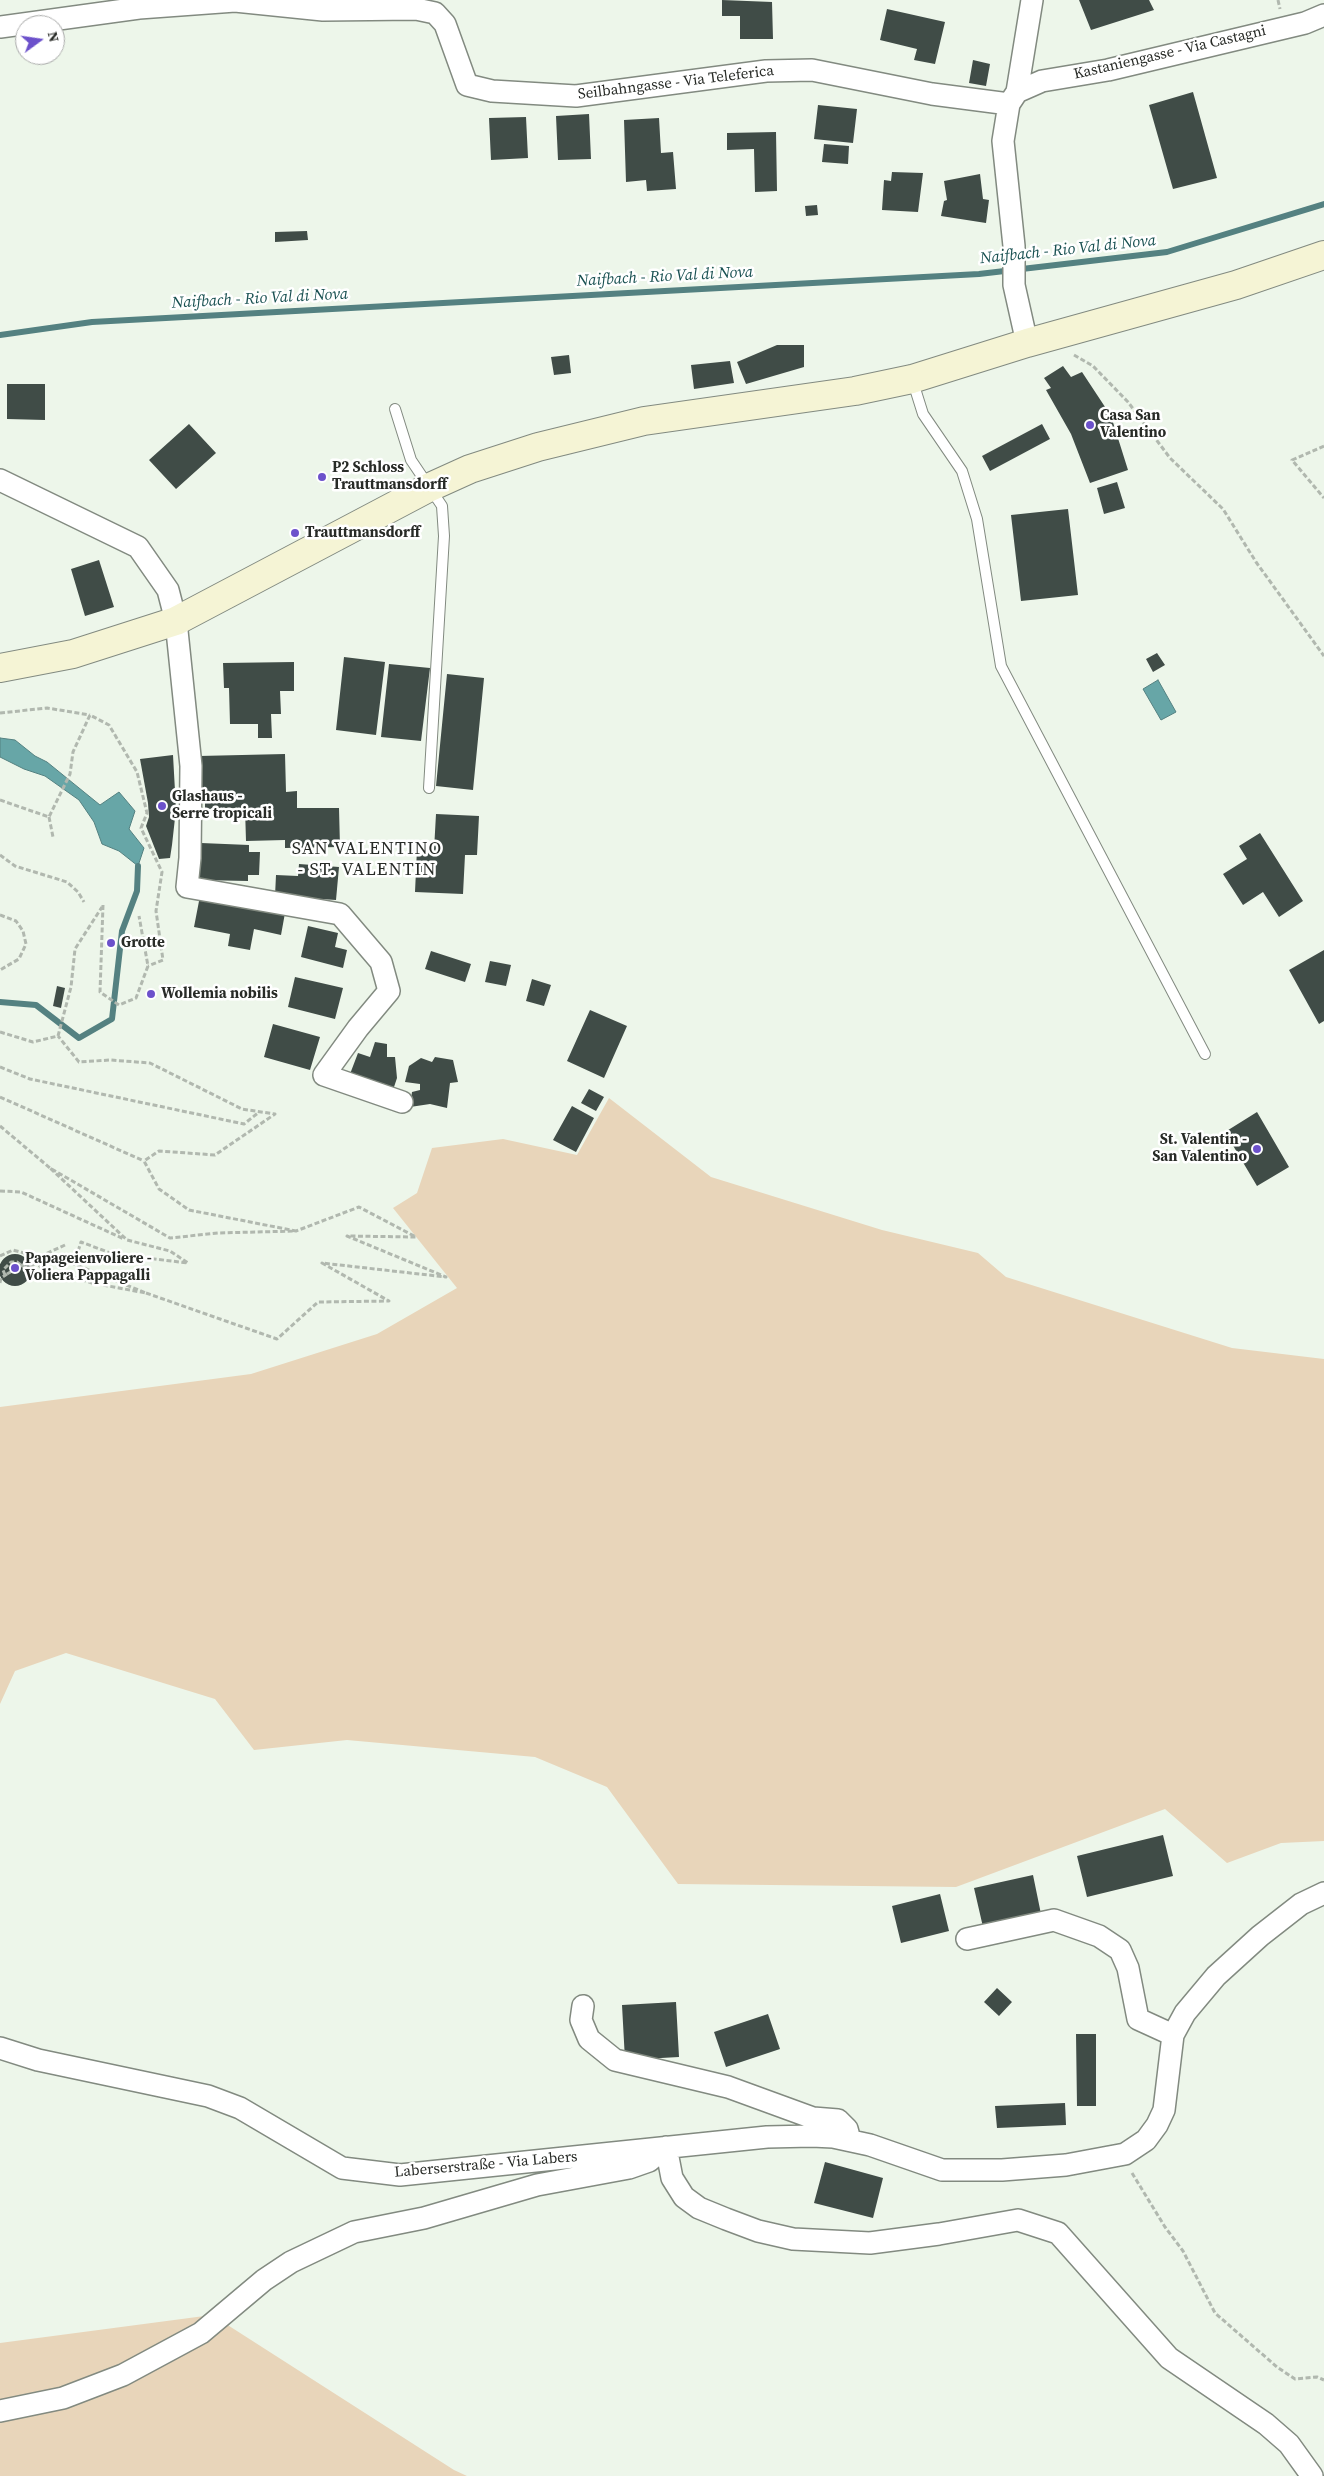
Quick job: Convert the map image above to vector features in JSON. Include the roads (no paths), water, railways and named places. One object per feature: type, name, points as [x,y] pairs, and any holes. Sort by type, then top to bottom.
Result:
[{"type":"main road","points":[[0,668],[73,654],[176,621],[428,488],[470,469],[538,447],[644,421],[855,391],[912,378],[1027,343],[1236,284],[1324,255]]},
{"type":"street","points":[[1027,343],[1014,285],[1014,246],[1003,141],[1014,98],[1032,0]]},
{"type":"street","name":"Seilbahngasse - Via Teleferica","points":[[0,27],[139,8],[235,1],[323,10],[416,9],[435,13],[444,24],[468,85],[492,91],[576,96],[766,71],[812,70],[932,94],[1014,98]]},
{"type":"street","name":"Kastaniengasse - Via Castagni","points":[[1014,98],[1042,81],[1108,70],[1305,23],[1324,15]]},
{"type":"street","points":[[0,480],[138,547],[168,590],[176,621],[191,766],[190,858],[187,887],[340,914],[381,962],[389,991],[358,1028],[324,1075],[402,1102]]},
{"type":"street","name":"Laberserstraße - Via Labers","points":[[0,2048],[38,2060],[208,2096],[240,2108],[342,2168],[400,2175],[767,2137],[812,2136],[850,2140],[942,2170],[964,2171],[1066,2165],[1125,2154],[1146,2140],[1157,2125],[1164,2110],[1173,2036],[1185,2013],[1229,1963],[1281,1918],[1301,1904],[1324,1893]]},
{"type":"street","points":[[967,1939],[1054,1920],[1099,1936],[1120,1950],[1128,1968],[1138,2020],[1173,2036]]},
{"type":"street","points":[[583,2006],[581,2020],[589,2039],[616,2060],[728,2087],[812,2118],[838,2120],[847,2129],[850,2140]]},
{"type":"street","points":[[0,2411],[63,2398],[123,2375],[200,2333],[264,2280],[291,2262],[354,2232],[424,2218],[538,2185],[629,2168],[649,2161],[666,2147],[672,2178],[684,2197],[700,2208],[726,2219],[758,2231],[793,2240],[870,2243],[931,2236],[1018,2220],[1058,2234],[1169,2358],[1266,2424],[1289,2444],[1312,2476]]},
{"type":"lane","points":[[912,378],[923,414],[962,471],[977,519],[1001,666],[1205,1054]]},
{"type":"lane","points":[[395,409],[411,460],[428,488],[442,506],[444,536],[429,788]]},
{"type":"water","points":[[1158,680],[1176,712],[1161,720],[1143,689]]},
{"type":"water","points":[[0,738],[15,740],[35,756],[47,762],[100,805],[119,792],[135,811],[129,829],[144,848],[138,866],[119,851],[102,844],[94,822],[79,800],[45,776],[24,769],[0,757]]},
{"type":"waterway","name":"Naifbach - Rio Val di Nova","points":[[0,335],[92,322],[979,274],[1167,252],[1324,204]]},
{"type":"waterway","points":[[0,1002],[36,1005],[79,1038],[112,1019],[122,931],[137,891],[138,866]]},
{"type":"place","name":"Casa San Valentino","points":[[1090,425]]},
{"type":"place","name":"P2 Schloss Trauttmansdorff","points":[[322,477]]},
{"type":"place","name":"Trauttmansdorff","points":[[295,533]]},
{"type":"place","name":"Glashaus - Serre tropicali","points":[[162,806]]},
{"type":"place","name":"Grotte","points":[[111,943]]},
{"type":"place","name":"Wollemia nobilis","points":[[151,994]]},
{"type":"place","name":"St. Valentin - San Valentino","points":[[1257,1149]]},
{"type":"place","name":"Papageienvoliere - Voliera Pappagalli","points":[[15,1268]]},
{"type":"district","name":"SAN VALENTINO - ST. VALENTIN","points":[[367,860]]}]
